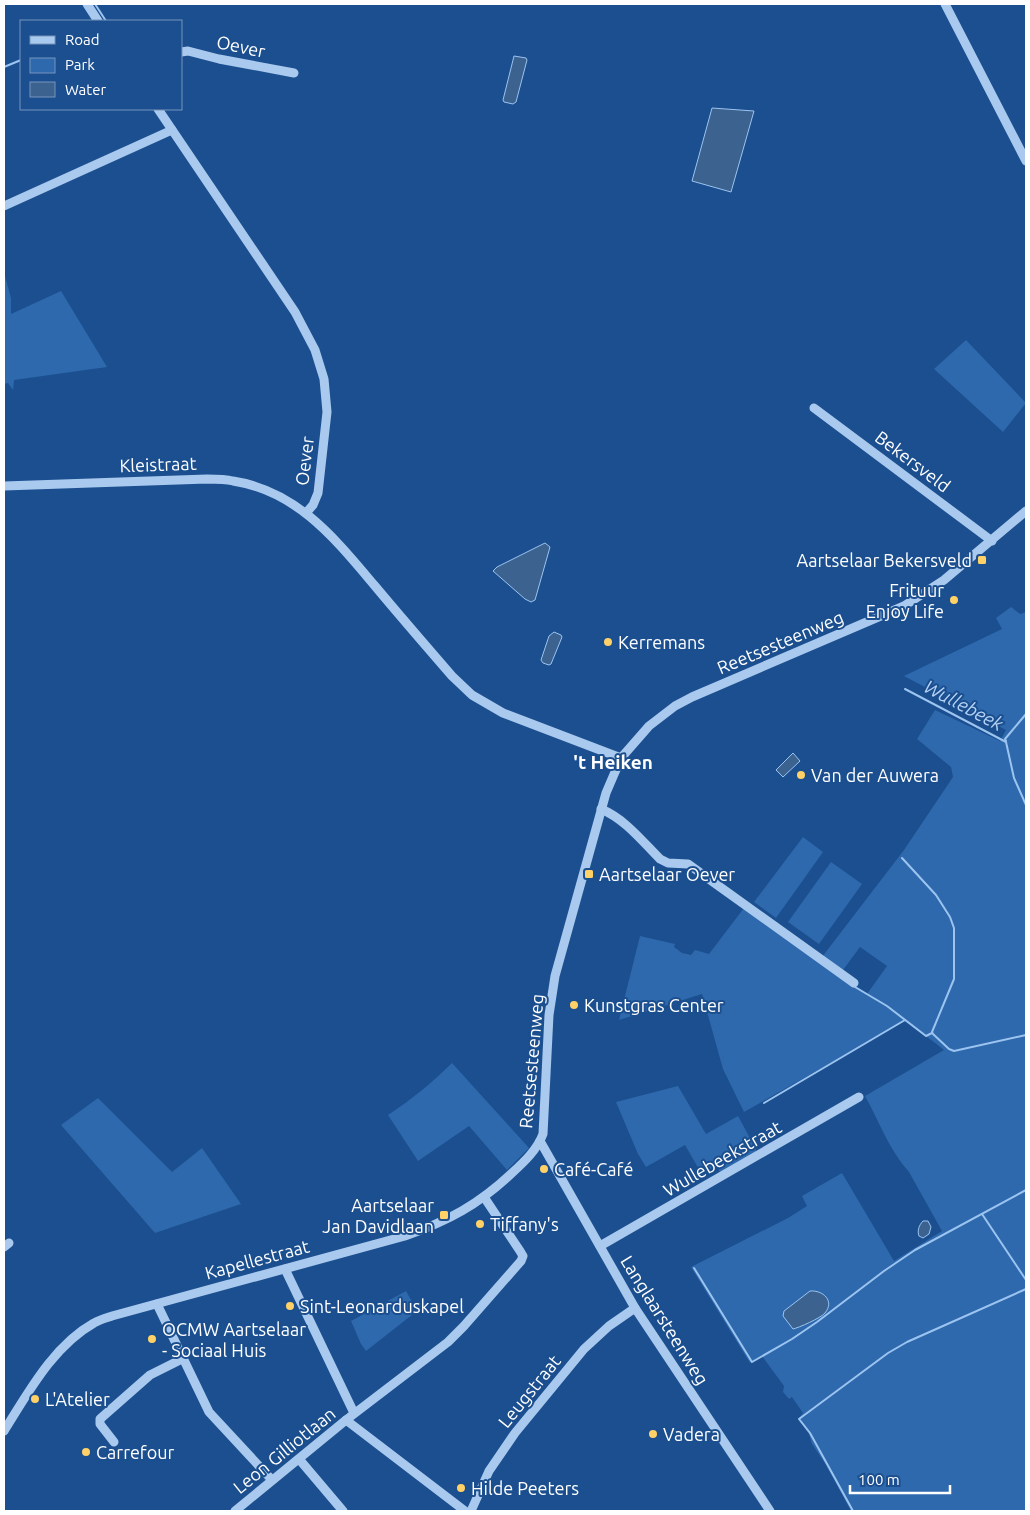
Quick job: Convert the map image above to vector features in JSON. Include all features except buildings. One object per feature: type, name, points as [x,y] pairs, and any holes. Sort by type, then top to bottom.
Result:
[{"type":"street","points":[[86,4],[97,20]]},
{"type":"street","points":[[945,4],[1026,161]]},
{"type":"street","name":"Oever","points":[[182,52],[188,51],[219,59],[294,73]]},
{"type":"street","name":"Oever","points":[[159,110],[295,312],[315,350],[324,381],[327,412],[318,492],[313,504],[306,513]]},
{"type":"street","points":[[4,206],[172,130]]},
{"type":"street","name":"Bekersveld","points":[[814,408],[992,541]]},
{"type":"street","name":"Kleistraat","points":[[4,486],[207,479],[234,481],[275,494],[306,513]]},
{"type":"street","name":"Reetsesteenweg","points":[[540,1141],[544,1126],[549,1015],[555,976],[601,809],[621,758],[649,726],[675,706],[904,606],[944,580],[1026,511]]},
{"type":"street","points":[[306,513],[330,534],[452,676],[472,695],[513,718],[621,758]]},
{"type":"street","points":[[601,809],[622,821],[660,859],[668,863],[688,864],[854,983]]},
{"type":"street","name":"Wullebeekstraat","points":[[600,1246],[859,1097]]},
{"type":"street","name":"Kapellestraat","points":[[4,1431],[46,1368],[79,1333],[94,1323],[112,1316],[424,1229],[484,1198],[521,1164],[540,1141]]},
{"type":"street","name":"Langlaarsteenweg","points":[[540,1141],[635,1308],[770,1511]]},
{"type":"street","name":"Leon Gilliotlaan","points":[[235,1511],[354,1413],[448,1342],[521,1261],[523,1256],[484,1198]]},
{"type":"street","points":[[285,1269],[354,1413]]},
{"type":"street","points":[[157,1304],[209,1412],[272,1480]]},
{"type":"street","name":"Leugstraat","points":[[471,1511],[489,1471],[515,1433],[584,1349],[608,1326],[635,1308]]},
{"type":"street","points":[[114,1442],[100,1424],[100,1419],[150,1375],[182,1359]]},
{"type":"street","points":[[346,1420],[465,1511]]},
{"type":"street","points":[[299,1459],[343,1511]]},
{"type":"green space","points":[[4,273],[11,298],[11,314],[61,291],[107,367],[14,380],[13,390],[8,383],[4,384]]},
{"type":"green space","points":[[966,340],[1026,403],[1003,432],[934,369]]},
{"type":"green space","points":[[1011,607],[1020,614],[1026,612],[1026,1511],[851,1511],[826,1465],[812,1444],[809,1434],[798,1419],[803,1413],[792,1397],[789,1399],[783,1392],[784,1386],[762,1356],[750,1363],[691,1267],[788,1218],[807,1206],[802,1196],[842,1173],[894,1261],[942,1231],[909,1172],[890,1145],[865,1096],[944,1050],[905,1021],[744,1112],[723,1069],[702,994],[619,1020],[640,936],[675,944],[674,947],[682,953],[691,955],[695,950],[709,954],[747,904],[822,957],[904,850],[953,777],[951,767],[917,739],[935,710],[1000,741],[1006,730],[904,676],[1002,629],[996,618]],"holes":[[[860,947],[887,966],[867,994],[840,974]]]},
{"type":"green space","points":[[803,837],[823,852],[776,918],[754,902]]},
{"type":"green space","points":[[831,862],[862,884],[819,944],[788,922]]},
{"type":"green space","points":[[452,1063],[529,1148],[507,1170],[469,1126],[418,1161],[388,1115],[422,1090]]},
{"type":"green space","points":[[678,1086],[706,1134],[738,1116],[756,1149],[756,1153],[721,1175],[717,1166],[703,1173],[700,1171],[685,1145],[646,1167],[638,1154],[616,1102]]},
{"type":"green space","points":[[98,1098],[172,1172],[202,1148],[241,1204],[155,1233],[61,1125]]},
{"type":"green space","points":[[406,1291],[417,1311],[366,1351],[351,1321]]},
{"type":"water","points":[[514,56],[526,58],[527,60],[516,102],[513,104],[503,100]]},
{"type":"water","points":[[712,108],[754,111],[731,192],[692,181]]},
{"type":"water","points":[[545,543],[550,547],[535,600],[531,602],[493,571],[497,567]]},
{"type":"water","points":[[554,632],[562,637],[549,665],[541,660],[549,636]]},
{"type":"water","points":[[793,753],[800,761],[783,777],[776,770]]},
{"type":"water","points":[[923,1221],[928,1221],[931,1227],[929,1234],[923,1238],[919,1236],[918,1232],[919,1226]]},
{"type":"water","points":[[810,1291],[819,1292],[826,1297],[829,1304],[828,1309],[819,1317],[793,1329],[783,1316],[784,1311]]},
{"type":"waterway","points":[[95,4],[105,20]]},
{"type":"waterway","points":[[4,67],[20,60]]},
{"type":"waterway","name":"Wullebeek","points":[[905,689],[1006,742],[1014,778],[1026,805]]},
{"type":"waterway","points":[[1006,741],[1005,739],[1026,714]]},
{"type":"waterway","points":[[902,858],[936,895],[950,917],[954,928],[954,979],[932,1032],[933,1034],[949,1049],[954,1051],[1026,1035]]},
{"type":"waterway","points":[[855,987],[887,1006],[926,1036],[932,1033]]},
{"type":"waterway","points":[[764,1103],[905,1020]]},
{"type":"waterway","points":[[694,1268],[752,1362],[817,1322],[915,1250],[1026,1190]]},
{"type":"waterway","points":[[982,1214],[1026,1280]]},
{"type":"waterway","points":[[853,1511],[810,1433],[799,1419],[888,1353],[907,1342],[1026,1289]]},
{"type":"place","name":"Aartselaar Bekersveld","points":[[982,560]]},
{"type":"place","name":"Frituur Enjoy Life","points":[[954,600]]},
{"type":"place","name":"Kerremans","points":[[608,642]]},
{"type":"place","name":"Van der Auwera","points":[[801,775]]},
{"type":"place","name":"Aartselaar Oever","points":[[589,874]]},
{"type":"place","name":"Kunstgras Center","points":[[574,1005]]},
{"type":"place","name":"Café-Café","points":[[544,1169]]},
{"type":"place","name":"Aartselaar Jan Davidlaan","points":[[444,1215]]},
{"type":"place","name":"Tiffany's","points":[[480,1224]]},
{"type":"place","name":"Sint-Leonarduskapel","points":[[290,1306]]},
{"type":"place","name":"OCMW Aartselaar - Sociaal Huis","points":[[152,1339]]},
{"type":"place","name":"L'Atelier","points":[[35,1399]]},
{"type":"place","name":"Vadera","points":[[653,1434]]},
{"type":"place","name":"Carrefour","points":[[86,1452]]},
{"type":"place","name":"Hilde Peeters","points":[[461,1488]]},
{"type":"district","name":"'t Heiken","points":[[613,762]]}]
